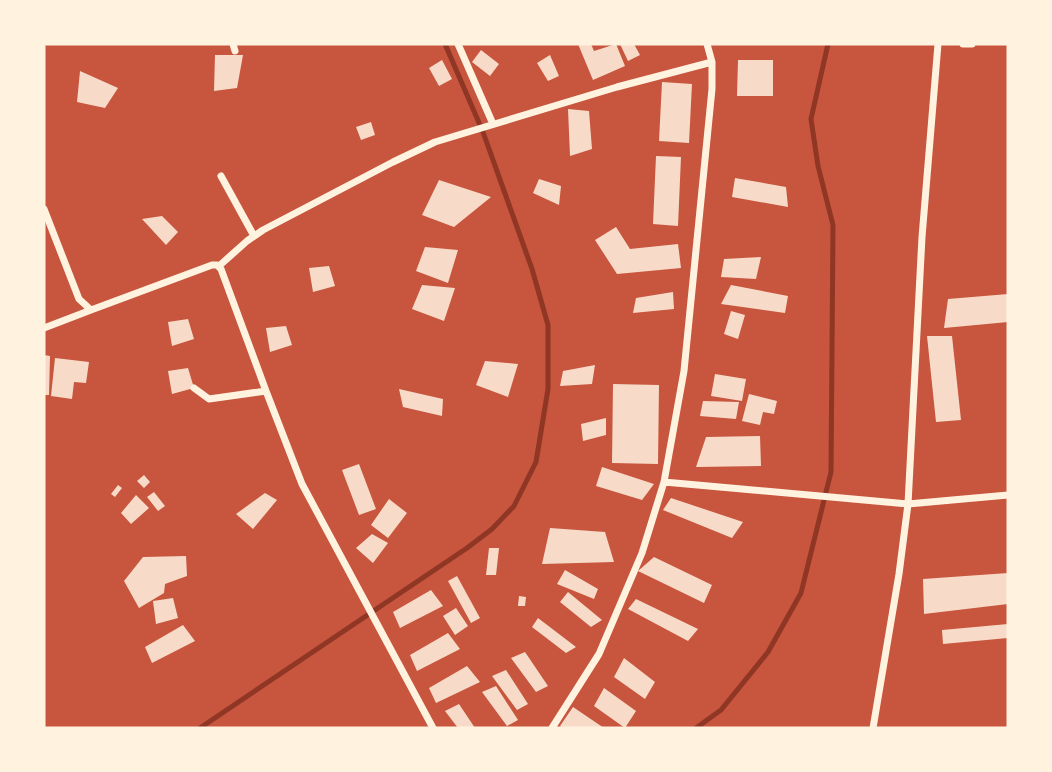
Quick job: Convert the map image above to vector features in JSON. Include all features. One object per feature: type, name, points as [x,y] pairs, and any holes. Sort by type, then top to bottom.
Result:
[{"type":"street","points":[[458,44],[491,125]]},
{"type":"street","points":[[552,728],[599,654],[642,553],[664,482],[684,371],[710,102],[712,62],[707,44]]},
{"type":"street","points":[[873,728],[908,504],[922,237],[938,44]]},
{"type":"street","points":[[963,44],[972,44]]},
{"type":"street","points":[[219,267],[254,236],[278,221],[435,142],[617,87],[712,62]]},
{"type":"street","points":[[221,176],[254,236]]},
{"type":"street","points":[[44,209],[79,299],[91,310]]},
{"type":"street","points":[[44,328],[212,265],[219,267]]},
{"type":"street","points":[[219,267],[302,484],[433,728]]},
{"type":"street","points":[[194,388],[209,399],[266,391]]},
{"type":"street","points":[[664,482],[908,504],[1008,495]]},
{"type":"building","points":[[578,44],[591,44],[594,51],[616,44],[625,66],[593,80]]},
{"type":"building","points":[[620,44],[634,44],[640,55],[628,61]]},
{"type":"building","points":[[481,50],[499,64],[490,76],[472,62]]},
{"type":"building","points":[[215,55],[243,55],[237,88],[214,91]]},
{"type":"building","points":[[550,55],[559,76],[548,81],[537,63]]},
{"type":"building","points":[[442,60],[452,79],[439,86],[429,68]]},
{"type":"building","points":[[738,60],[773,60],[773,96],[737,96]]},
{"type":"building","points":[[80,71],[118,88],[105,108],[77,102]]},
{"type":"building","points":[[662,82],[692,84],[689,143],[659,141]]},
{"type":"building","points":[[568,109],[589,111],[592,149],[570,156]]},
{"type":"building","points":[[371,122],[375,135],[361,140],[356,127]]},
{"type":"building","points":[[656,156],[681,157],[678,226],[653,224]]},
{"type":"building","points":[[735,178],[786,187],[788,207],[732,197]]},
{"type":"building","points":[[539,179],[561,186],[559,205],[533,193]]},
{"type":"building","points":[[439,180],[491,197],[454,227],[422,215]]},
{"type":"building","points":[[162,216],[178,232],[166,245],[142,219]]},
{"type":"building","points":[[616,227],[630,249],[678,244],[681,268],[617,274],[595,240]]},
{"type":"building","points":[[425,247],[458,250],[448,283],[416,271]]},
{"type":"building","points":[[761,257],[756,279],[721,277],[724,259]]},
{"type":"building","points":[[329,266],[335,286],[313,292],[309,268]]},
{"type":"building","points":[[422,285],[455,288],[444,321],[412,309]]},
{"type":"building","points":[[731,285],[788,296],[785,313],[721,304]]},
{"type":"building","points":[[673,292],[674,309],[633,313],[636,298]]},
{"type":"building","points":[[1008,294],[1008,322],[944,328],[948,299]]},
{"type":"building","points":[[731,311],[745,315],[738,339],[724,334]]},
{"type":"building","points":[[188,319],[194,339],[172,346],[168,322]]},
{"type":"building","points":[[286,326],[292,345],[270,352],[266,328]]},
{"type":"building","points":[[927,336],[952,336],[961,420],[936,422]]},
{"type":"building","points":[[44,355],[50,356],[49,395],[44,395]]},
{"type":"building","points":[[55,358],[89,362],[86,383],[74,382],[72,399],[51,396]]},
{"type":"building","points":[[485,361],[518,364],[508,397],[476,385]]},
{"type":"building","points":[[595,365],[592,384],[560,386],[563,371]]},
{"type":"building","points":[[188,368],[194,388],[172,394],[168,371]]},
{"type":"building","points":[[715,374],[746,379],[742,401],[711,396]]},
{"type":"building","points":[[613,384],[659,385],[658,464],[612,463]]},
{"type":"building","points":[[399,389],[443,399],[442,416],[403,407]]},
{"type":"building","points":[[749,394],[777,401],[774,414],[763,412],[760,425],[742,421]]},
{"type":"building","points":[[703,401],[739,402],[736,419],[700,416]]},
{"type":"building","points":[[606,418],[606,435],[583,441],[581,424]]},
{"type":"building","points":[[760,436],[761,466],[696,467],[706,437]]},
{"type":"building","points":[[359,464],[376,509],[359,515],[342,470]]},
{"type":"building","points":[[602,467],[654,484],[642,500],[596,486]]},
{"type":"building","points":[[144,475],[150,482],[144,488],[137,481]]},
{"type":"building","points":[[118,485],[122,488],[115,497],[111,494]]},
{"type":"building","points":[[154,492],[165,506],[158,511],[147,497]]},
{"type":"building","points":[[265,493],[277,500],[253,529],[236,514]]},
{"type":"building","points":[[136,495],[149,508],[131,524],[121,513]]},
{"type":"building","points":[[671,498],[743,522],[732,538],[663,510]]},
{"type":"building","points":[[389,499],[407,513],[388,538],[371,525]]},
{"type":"building","points":[[550,528],[605,532],[614,562],[542,564]]},
{"type":"building","points":[[372,534],[388,543],[373,563],[356,548]]},
{"type":"building","points":[[489,548],[499,548],[496,575],[486,575]]},
{"type":"building","points":[[186,556],[187,576],[165,584],[164,593],[139,608],[124,581],[143,557]]},
{"type":"building","points":[[654,557],[712,585],[704,603],[638,571]]},
{"type":"building","points":[[565,570],[598,589],[594,599],[557,584]]},
{"type":"building","points":[[1008,573],[1008,604],[924,614],[923,579]]},
{"type":"building","points":[[457,576],[480,618],[471,623],[448,581]]},
{"type":"building","points":[[431,590],[443,606],[400,628],[393,612]]},
{"type":"building","points":[[568,592],[602,620],[591,627],[560,602]]},
{"type":"building","points":[[519,596],[526,597],[525,606],[518,606]]},
{"type":"building","points":[[173,598],[178,618],[156,624],[153,601]]},
{"type":"building","points":[[636,599],[698,629],[688,641],[628,609]]},
{"type":"building","points":[[456,608],[468,626],[455,635],[443,616]]},
{"type":"building","points":[[538,618],[576,647],[566,653],[532,627]]},
{"type":"building","points":[[1008,624],[1008,638],[943,644],[942,630]]},
{"type":"building","points":[[183,625],[195,641],[152,663],[145,647]]},
{"type":"building","points":[[448,633],[460,649],[417,671],[410,655]]},
{"type":"building","points":[[525,652],[548,686],[536,692],[511,658]]},
{"type":"building","points":[[624,658],[655,682],[645,699],[614,677]]},
{"type":"building","points":[[467,666],[480,682],[436,703],[429,688]]},
{"type":"building","points":[[506,670],[528,704],[517,710],[492,676]]},
{"type":"building","points":[[496,686],[518,720],[507,726],[482,692]]},
{"type":"building","points":[[604,688],[636,711],[625,728],[594,706]]},
{"type":"building","points":[[459,704],[475,728],[458,728],[445,711]]},
{"type":"building","points":[[573,707],[604,728],[560,726]]},
{"type":"waterway","points":[[200,728],[492,529],[514,506],[536,462],[548,389],[548,325],[532,269],[483,132],[445,44]]},
{"type":"waterway","points":[[696,728],[721,710],[768,652],[801,593],[831,472],[833,225],[818,166],[811,119],[828,44]]}]
